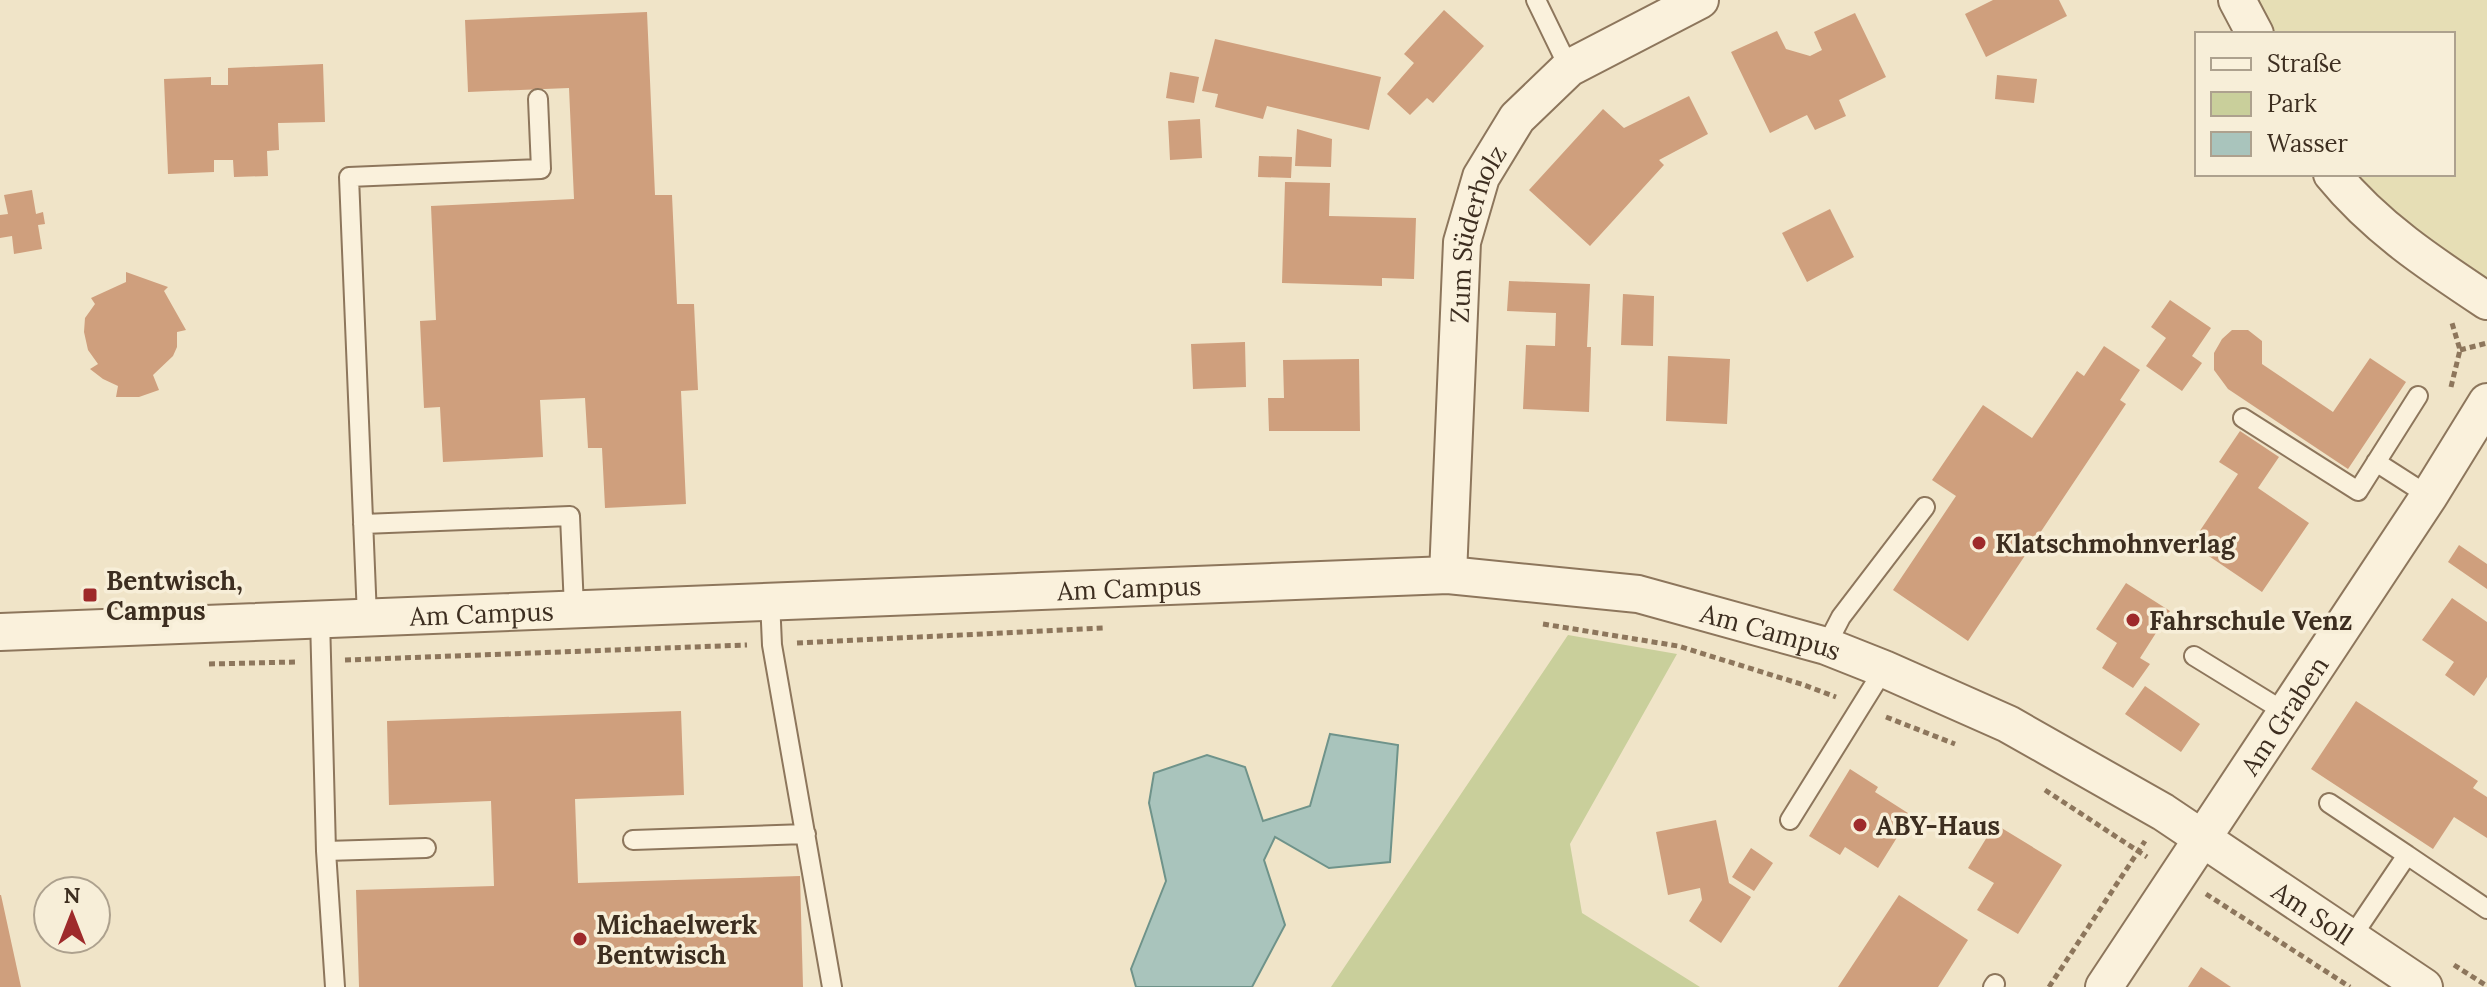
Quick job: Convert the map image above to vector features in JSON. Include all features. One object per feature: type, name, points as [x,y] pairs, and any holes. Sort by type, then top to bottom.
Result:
[{"type":"street","name":"Zum Süderholz","points":[[1448,575],[1462,242],[1481,177],[1517,118],[1569,68],[1700,0]]},
{"type":"street","points":[[2237,0],[2254,32]]},
{"type":"street","points":[[2334,176],[2375,220],[2418,256],[2487,301]]},
{"type":"street","name":"Am Graben","points":[[2104,987],[2429,496],[2487,402]]},
{"type":"street","name":"Am Campus","points":[[0,632],[1448,575],[1638,594],[1826,646],[2008,724],[2202,837]]},
{"type":"street","name":"Am Soll","points":[[2202,837],[2424,987]]},
{"type":"lane","points":[[1536,0],[1569,68]]},
{"type":"lane","points":[[367,617],[349,177],[541,169],[538,99]]},
{"type":"lane","points":[[2243,418],[2358,491],[2418,396]]},
{"type":"lane","points":[[2376,462],[2429,496]]},
{"type":"lane","points":[[1826,646],[1841,617],[1925,507]]},
{"type":"lane","points":[[363,524],[570,516],[574,608]]},
{"type":"lane","points":[[770,600],[772,645],[832,987]]},
{"type":"lane","points":[[320,618],[326,851],[335,987]]},
{"type":"lane","points":[[2194,656],[2285,712]]},
{"type":"lane","points":[[1790,820],[1884,669]]},
{"type":"lane","points":[[2329,803],[2487,909]]},
{"type":"lane","points":[[633,840],[806,834]]},
{"type":"lane","points":[[326,851],[426,848]]},
{"type":"lane","points":[[2351,938],[2407,855]]},
{"type":"path","points":[[2460,350],[2487,343]]},
{"type":"path","points":[[1533,623],[1678,646],[1804,685],[1959,745]]},
{"type":"path","points":[[199,664],[772,645],[1117,628]]},
{"type":"path","points":[[2039,786],[2350,987]]},
{"type":"path","points":[[2049,987],[2163,812]]},
{"type":"shaded area","points":[[2254,0],[2487,0],[2487,286],[2427,246],[2352,176],[2455,176],[2455,32],[2270,32]]},
{"type":"green space","points":[[1568,635],[1677,654],[1570,844],[1582,913],[1700,987],[1331,987]]},
{"type":"water","points":[[1330,734],[1398,745],[1390,862],[1329,868],[1275,837],[1264,860],[1285,925],[1252,987],[1136,987],[1131,969],[1166,881],[1149,803],[1154,773],[1207,755],[1245,767],[1263,821],[1310,806]]},
{"type":"building","points":[[1993,0],[2059,0],[2067,16],[1986,57],[1965,14]]},
{"type":"building","points":[[1444,10],[1484,46],[1433,103],[1427,98],[1410,115],[1387,94],[1414,63],[1404,54]]},
{"type":"building","points":[[647,12],[655,195],[672,195],[677,304],[694,304],[698,390],[681,391],[686,504],[605,508],[602,448],[588,448],[585,398],[540,400],[543,457],[443,462],[440,407],[424,408],[420,321],[436,320],[431,206],[574,199],[569,88],[468,92],[465,20]]},
{"type":"building","points":[[1855,13],[1886,77],[1839,100],[1846,116],[1815,130],[1807,115],[1770,133],[1731,52],[1777,31],[1786,49],[1810,56],[1822,50],[1814,32]]},
{"type":"building","points":[[1215,39],[1381,77],[1369,130],[1267,106],[1263,119],[1215,107],[1218,94],[1202,91]]},
{"type":"building","points":[[323,64],[325,122],[278,123],[279,150],[267,151],[268,176],[234,177],[233,160],[214,160],[214,172],[168,174],[164,79],[211,77],[211,85],[228,85],[228,68]]},
{"type":"building","points":[[1170,72],[1199,77],[1194,103],[1166,98]]},
{"type":"building","points":[[1997,75],[2037,79],[2034,103],[1995,99]]},
{"type":"building","points":[[1689,96],[1708,134],[1659,160],[1664,165],[1590,246],[1529,190],[1603,109],[1624,128]]},
{"type":"building","points":[[1200,119],[1202,158],[1170,160],[1168,121]]},
{"type":"building","points":[[1297,129],[1332,139],[1331,167],[1295,166]]},
{"type":"building","points":[[1259,156],[1292,157],[1291,178],[1258,177]]},
{"type":"building","points":[[1285,182],[1330,183],[1329,216],[1416,218],[1414,279],[1382,278],[1382,286],[1282,283]]},
{"type":"building","points":[[32,190],[36,214],[43,212],[45,224],[38,225],[42,249],[14,254],[12,236],[0,238],[0,215],[8,214],[4,195]]},
{"type":"building","points":[[1830,209],[1854,257],[1807,282],[1782,233]]},
{"type":"building","points":[[126,272],[168,287],[164,291],[186,330],[177,332],[177,347],[173,356],[153,375],[159,390],[139,397],[116,397],[118,386],[90,369],[98,364],[88,350],[84,332],[85,318],[95,304],[91,298],[126,282]]},
{"type":"building","points":[[1509,281],[1590,284],[1587,347],[1591,347],[1589,412],[1523,409],[1526,345],[1555,346],[1556,313],[1507,311]]},
{"type":"building","points":[[1623,294],[1654,296],[1653,346],[1621,345]]},
{"type":"building","points":[[2170,300],[2211,328],[2192,356],[2202,363],[2182,391],[2146,366],[2166,338],[2151,327]]},
{"type":"building","points":[[2232,330],[2248,330],[2262,341],[2262,364],[2333,412],[2370,358],[2406,382],[2348,469],[2228,389],[2214,370],[2214,353]]},
{"type":"building","points":[[1245,342],[1246,387],[1193,389],[1191,344]]},
{"type":"building","name":"Klatschmohnverlag","points":[[2104,346],[2140,370],[2120,400],[2126,404],[1968,641],[1893,590],[1956,496],[1932,480],[1983,405],[2032,438],[2077,371],[2084,376]]},
{"type":"building","points":[[1668,356],[1730,359],[1727,424],[1666,421]]},
{"type":"building","points":[[1359,359],[1360,431],[1269,431],[1268,398],[1284,398],[1283,360]]},
{"type":"building","points":[[2240,431],[2279,457],[2258,488],[2309,523],[2262,592],[2191,544],[2238,474],[2219,462]]},
{"type":"building","points":[[2459,545],[2487,564],[2487,589],[2448,562]]},
{"type":"building","name":"Fahrschule Venz","points":[[2126,583],[2170,611],[2140,658],[2150,664],[2133,688],[2102,668],[2117,643],[2096,629]]},
{"type":"building","points":[[2452,598],[2487,622],[2487,677],[2474,696],[2445,675],[2454,662],[2422,640]]},
{"type":"building","points":[[2145,686],[2200,724],[2181,752],[2125,714]]},
{"type":"building","points":[[2356,701],[2478,781],[2473,788],[2487,797],[2487,838],[2454,817],[2433,849],[2311,769]]},
{"type":"building","points":[[681,711],[684,795],[575,799],[578,883],[800,876],[803,987],[359,987],[356,890],[494,886],[491,801],[389,805],[387,721]]},
{"type":"building","name":"ABY-Haus","points":[[1850,769],[1878,787],[1875,792],[1911,815],[1878,868],[1845,847],[1840,855],[1809,836]]},
{"type":"building","points":[[1716,820],[1729,883],[1751,897],[1721,943],[1689,921],[1702,900],[1700,888],[1668,895],[1656,832]]},
{"type":"building","points":[[1995,824],[2062,865],[2018,934],[1977,910],[1994,883],[1968,868]]},
{"type":"building","points":[[1751,848],[1773,863],[1754,891],[1732,877]]},
{"type":"building","points":[[1,895],[21,987],[0,987]]},
{"type":"building","points":[[1899,895],[1968,940],[1938,987],[1838,987]]},
{"type":"building","points":[[2201,967],[2231,987],[2188,987]]},
{"type":"place","name":"Klatschmohnverlag","points":[[1979,543]]},
{"type":"place","name":"Bentwisch, Campus","points":[[90,595]]},
{"type":"place","name":"Fahrschule Venz","points":[[2133,620]]},
{"type":"place","name":"ABY-Haus","points":[[1860,825]]},
{"type":"place","name":"Michaelwerk Bentwisch","points":[[580,939]]}]
